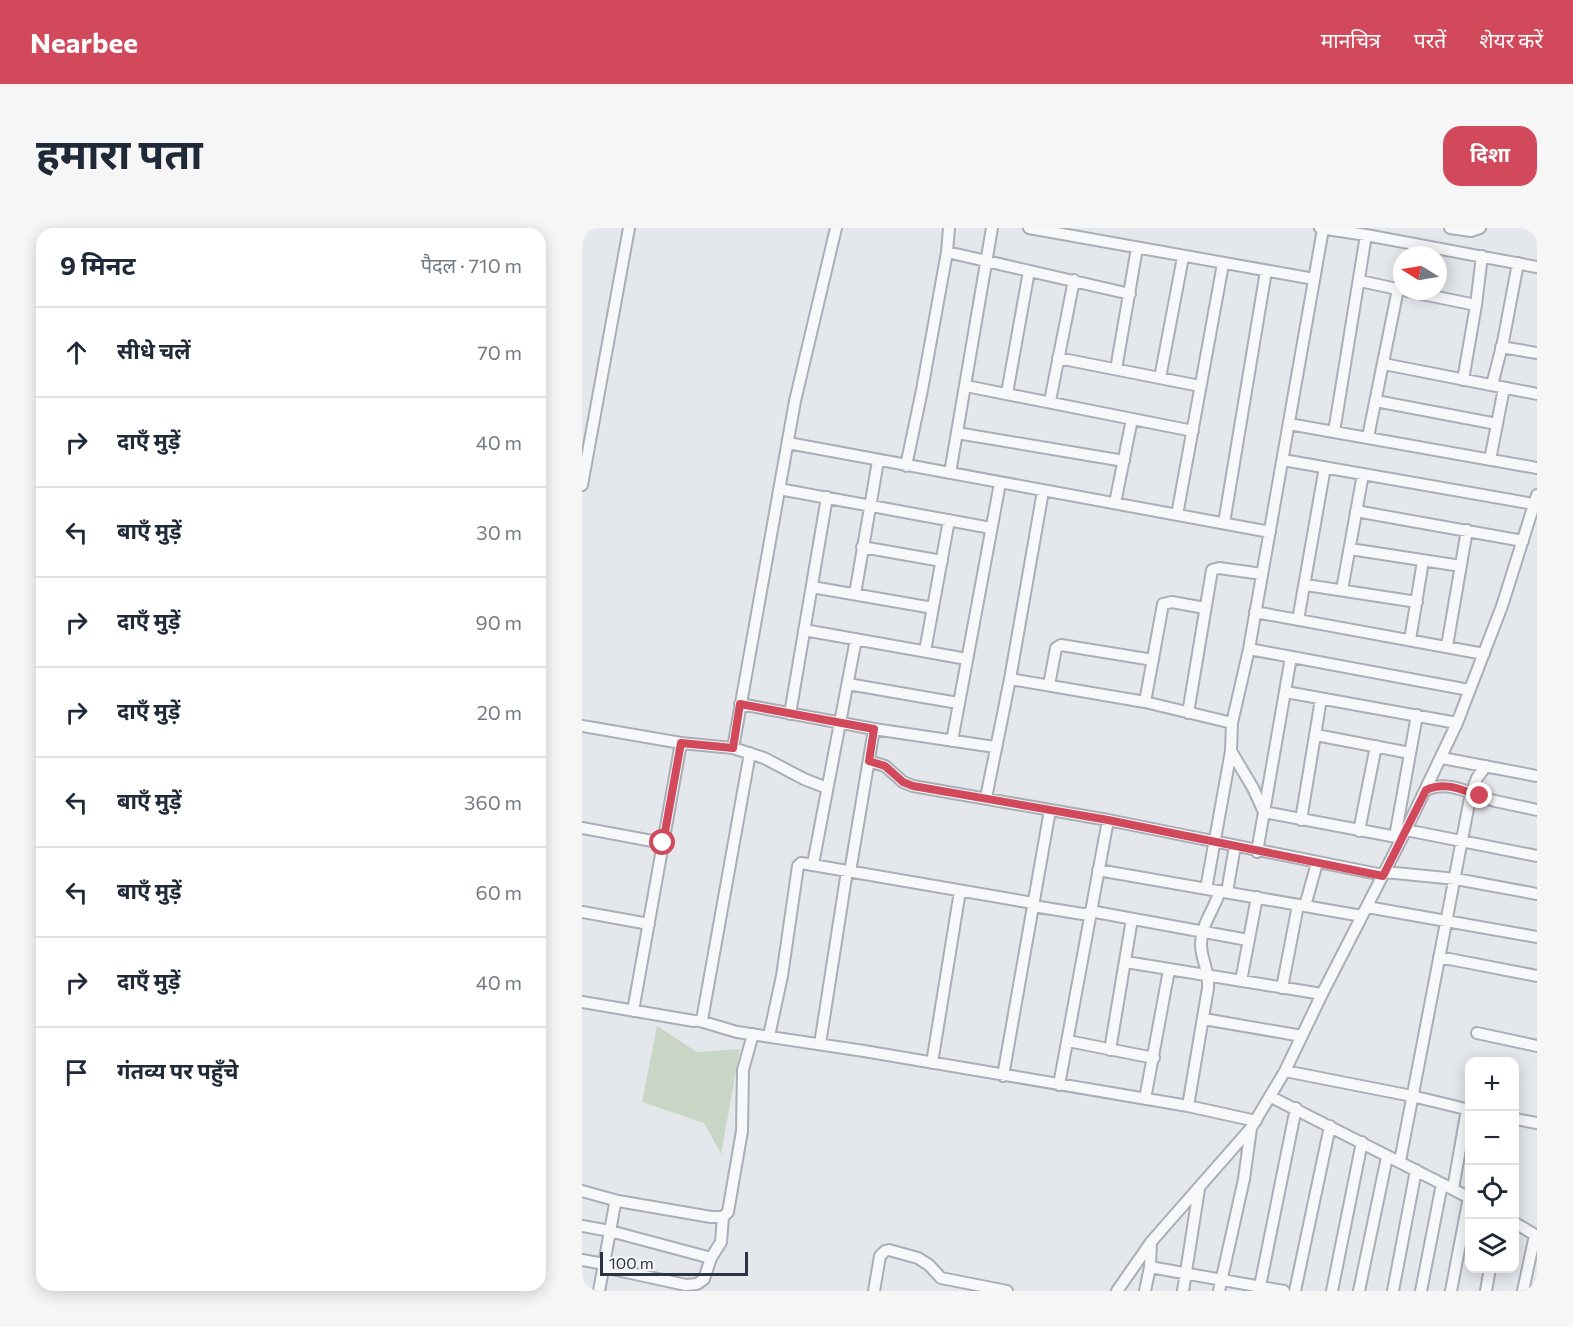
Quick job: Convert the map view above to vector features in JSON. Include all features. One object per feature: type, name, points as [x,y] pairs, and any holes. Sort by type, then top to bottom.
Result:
[{"type":"street","points":[[582,485],[629,228]]},
{"type":"street","points":[[733,748],[801,370],[836,228]]},
{"type":"street","points":[[906,466],[947,252],[949,228]]},
{"type":"street","points":[[950,473],[992,228]]},
{"type":"street","points":[[1029,228],[1314,279]]},
{"type":"street","points":[[1206,889],[1231,751],[1232,723],[1249,649],[1322,228],[1537,267]]},
{"type":"street","points":[[1450,228],[1471,231],[1480,228]]},
{"type":"street","points":[[1334,432],[1366,235]]},
{"type":"street","points":[[1116,369],[1137,248]]},
{"type":"street","points":[[947,252],[1130,294]]},
{"type":"street","points":[[1463,380],[1482,256]]},
{"type":"street","points":[[1160,378],[1183,257]]},
{"type":"street","points":[[1491,385],[1502,347],[1518,262]]},
{"type":"street","points":[[1177,515],[1223,264]]},
{"type":"street","points":[[1006,393],[1029,271]]},
{"type":"street","points":[[1224,524],[1266,271]]},
{"type":"street","points":[[1050,401],[1074,280]]},
{"type":"street","points":[[1359,281],[1393,288]]},
{"type":"street","points":[[1368,438],[1400,300]]},
{"type":"street","points":[[1447,300],[1476,306]]},
{"type":"street","points":[[1502,347],[1537,353]]},
{"type":"street","points":[[1058,358],[1200,386]]},
{"type":"street","points":[[1384,364],[1537,394]]},
{"type":"street","points":[[966,386],[1192,430]]},
{"type":"street","points":[[1490,460],[1504,388]]},
{"type":"street","points":[[1376,401],[1497,424]]},
{"type":"street","points":[[1115,503],[1132,419]]},
{"type":"street","points":[[1289,424],[1537,468]]},
{"type":"street","points":[[957,433],[1124,461]]},
{"type":"street","points":[[788,443],[1270,532]]},
{"type":"street","points":[[1117,1291],[1151,1242],[1254,1125],[1285,1071],[1384,874],[1401,835],[1442,758],[1484,654],[1535,500],[1282,460]]},
{"type":"street","points":[[855,594],[878,461]]},
{"type":"street","points":[[1298,620],[1325,467]]},
{"type":"street","points":[[1342,590],[1363,474]]},
{"type":"street","points":[[952,741],[1000,483]]},
{"type":"street","points":[[779,489],[991,528]]},
{"type":"street","points":[[986,798],[1010,679],[1043,491]]},
{"type":"street","points":[[790,714],[827,497]]},
{"type":"street","points":[[1356,511],[1523,540]]},
{"type":"street","points":[[925,651],[949,520]]},
{"type":"street","points":[[1447,646],[1467,531]]},
{"type":"street","points":[[862,547],[942,561]]},
{"type":"street","points":[[1350,549],[1461,566]]},
{"type":"street","points":[[1410,640],[1423,561]]},
{"type":"street","points":[[1188,713],[1214,568],[1262,574]]},
{"type":"street","points":[[1306,585],[1417,602]]},
{"type":"street","points":[[812,587],[933,608]]},
{"type":"street","points":[[1145,702],[1163,604],[1172,602],[1205,608]]},
{"type":"street","points":[[1255,612],[1484,654]]},
{"type":"street","points":[[804,630],[967,659]]},
{"type":"street","points":[[813,864],[856,639]]},
{"type":"street","points":[[1049,685],[1055,651],[1061,645],[1153,660]]},
{"type":"street","points":[[1249,649],[1469,690]]},
{"type":"street","points":[[1257,852],[1291,657]]},
{"type":"street","points":[[1010,679],[1145,702],[1232,723]]},
{"type":"street","points":[[848,684],[958,704]]},
{"type":"street","points":[[1286,692],[1457,723]]},
{"type":"street","points":[[1300,820],[1322,699]]},
{"type":"street","points":[[740,704],[874,729],[995,747]]},
{"type":"street","points":[[1401,835],[1410,753],[1418,715]]},
{"type":"street","points":[[582,726],[681,743],[733,748],[750,753],[827,788]]},
{"type":"street","points":[[820,1044],[874,729]]},
{"type":"street","points":[[1316,735],[1410,753]]},
{"type":"street","points":[[633,1011],[681,743]]},
{"type":"street","points":[[1359,831],[1376,746]]},
{"type":"street","points":[[1231,751],[1264,812]]},
{"type":"street","points":[[700,1021],[703,1017],[750,753]]},
{"type":"street","points":[[1442,758],[1537,776]]},
{"type":"street","points":[[869,761],[885,766],[908,784],[1108,820],[1317,863],[1384,874],[1456,879],[1537,894]]},
{"type":"street","points":[[1400,1161],[1471,793],[1485,766]]},
{"type":"street","points":[[1426,790],[1450,786],[1495,801],[1537,810]]},
{"type":"street","points":[[1003,1076],[1050,810]]},
{"type":"street","points":[[1264,812],[1359,831],[1462,842],[1537,856]]},
{"type":"street","points":[[1059,1085],[1108,820]]},
{"type":"street","points":[[582,828],[663,843]]},
{"type":"street","points":[[1188,1106],[1204,1019],[1209,976],[1202,953],[1202,931],[1224,892],[1235,846]]},
{"type":"street","points":[[769,1036],[782,976],[798,866],[804,862],[848,872],[1248,940]]},
{"type":"street","points":[[1282,988],[1301,906],[1317,863]]},
{"type":"street","points":[[1098,870],[1301,906],[1447,923],[1537,938]]},
{"type":"street","points":[[932,1063],[960,891]]},
{"type":"street","points":[[1241,981],[1257,897]]},
{"type":"street","points":[[582,912],[649,924]]},
{"type":"street","points":[[1110,1050],[1132,919]]},
{"type":"street","points":[[1439,957],[1537,976]]},
{"type":"street","points":[[1126,962],[1322,994]]},
{"type":"street","points":[[1145,1099],[1169,970]]},
{"type":"street","points":[[582,1002],[700,1021],[737,1032],[1188,1106],[1254,1125]]},
{"type":"street","points":[[1204,1019],[1302,1036]]},
{"type":"street","points":[[1477,1033],[1537,1046]]},
{"type":"street","points":[[582,1260],[693,1285],[704,1279],[711,1258],[721,1242],[723,1217],[730,1206],[743,1121],[743,1070],[753,1034]]},
{"type":"street","points":[[1068,1041],[1154,1058]]},
{"type":"street","points":[[1285,1071],[1412,1096],[1465,1109]]},
{"type":"street","points":[[1271,1097],[1465,1195]]},
{"type":"street","points":[[1259,1289],[1296,1108]]},
{"type":"street","points":[[1453,1190],[1468,1111]]},
{"type":"street","points":[[1519,1120],[1537,1123]]},
{"type":"street","points":[[1220,1291],[1254,1125]]},
{"type":"street","points":[[1295,1291],[1330,1126]]},
{"type":"street","points":[[1332,1291],[1362,1142]]},
{"type":"street","points":[[1359,1291],[1387,1157]]},
{"type":"street","points":[[1393,1291],[1416,1170]]},
{"type":"street","points":[[1421,1291],[1442,1184]]},
{"type":"street","points":[[1182,1291],[1199,1189]]},
{"type":"street","points":[[582,1191],[618,1201],[711,1217],[723,1217]]},
{"type":"street","points":[[599,1291],[615,1204],[618,1201]]},
{"type":"street","points":[[1451,1291],[1465,1218]]},
{"type":"street","points":[[1519,1225],[1536,1236],[1523,1291]]},
{"type":"street","points":[[582,1226],[610,1231],[711,1258]]},
{"type":"street","points":[[1145,1291],[1150,1267],[1151,1242]]},
{"type":"street","points":[[874,1291],[880,1256],[889,1250],[918,1258],[929,1265],[941,1278],[1007,1291]]},
{"type":"street","points":[[1150,1267],[1222,1279],[1259,1289],[1284,1291]]},
{"type":"street","points":[[1486,1291],[1489,1273]]},
{"type":"green space","points":[[657,1026],[697,1052],[740,1049],[721,1154],[704,1123],[642,1102]]},
{"type":"route","points":[[663,843],[681,743],[733,748],[740,704],[874,729],[869,761],[885,766],[903,782],[913,786],[1108,820],[1383,876],[1426,790],[1450,786],[1480,796]]}]
